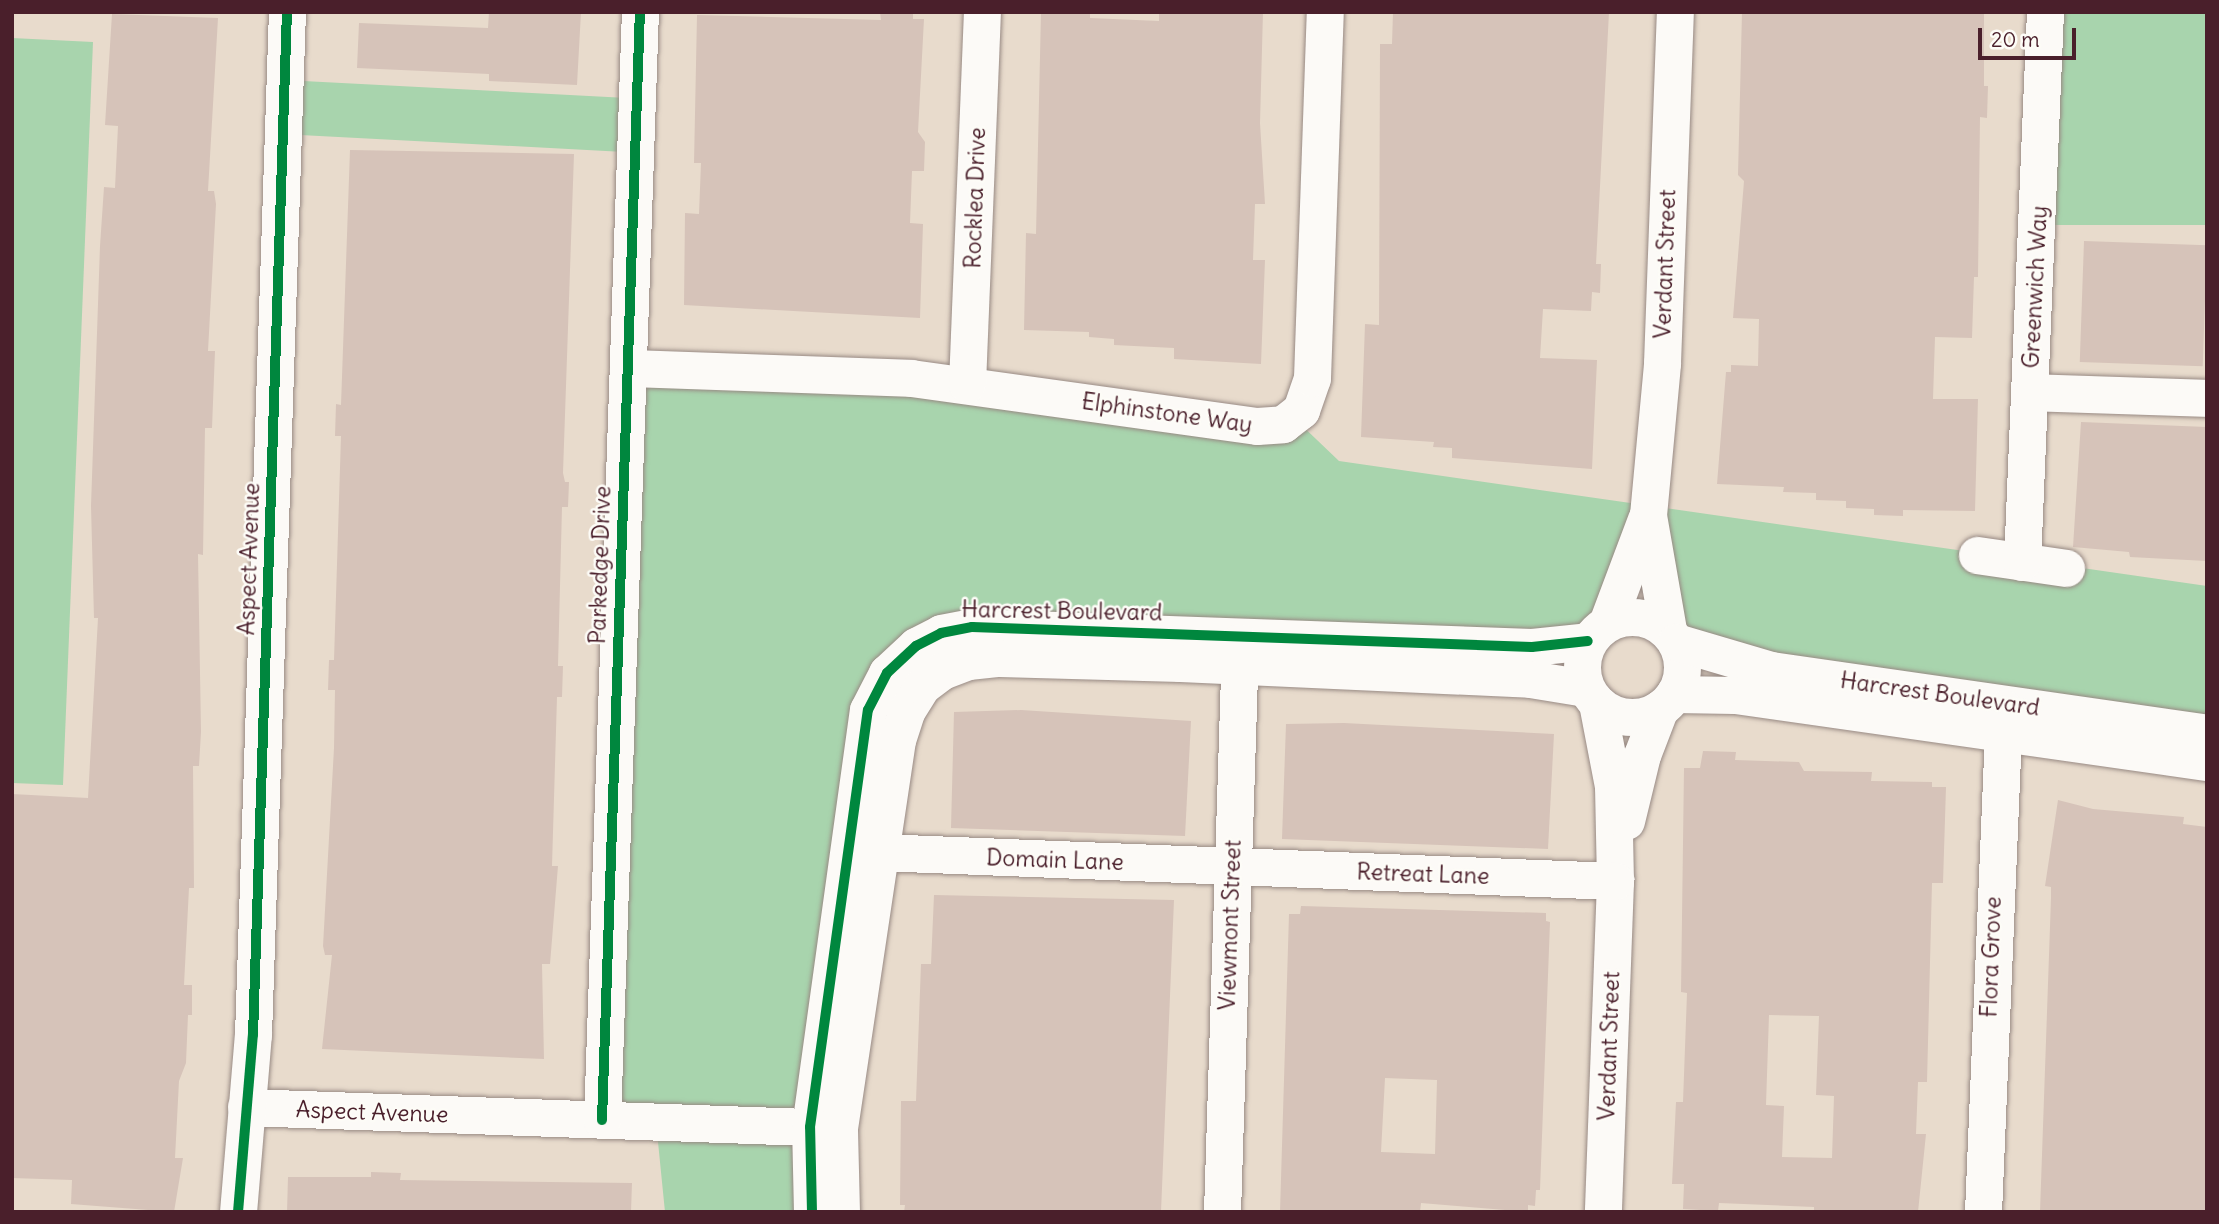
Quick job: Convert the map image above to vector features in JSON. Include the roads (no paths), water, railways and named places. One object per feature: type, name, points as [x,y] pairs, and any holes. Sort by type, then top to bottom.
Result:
[{"type":"street","name":"Aspect Avenue","points":[[287,12],[254,1008],[246,1107],[825,1127]]},
{"type":"street","name":"Parkedge Drive","points":[[602,1120],[640,12]]},
{"type":"street","name":"Rocklea Drive","points":[[967,384],[982,12]]},
{"type":"street","name":"Elphinstone Way","points":[[628,368],[911,378],[1257,426],[1294,418],[1307,400],[1312,378],[1325,12]]},
{"type":"street","name":"Verdant Street","points":[[1672,636],[1648,515],[1662,363],[1675,12]]},
{"type":"street","name":"Greenwich Way","points":[[2022,562],[2045,12]]},
{"type":"street","points":[[2030,392],[2207,398]]},
{"type":"street","name":"Verdant Street","points":[[1597,632],[1648,515]]},
{"type":"street","points":[[1977,555],[2066,568]]},
{"type":"street","points":[[1638,616],[1672,636],[1683,668],[1667,701],[1628,717],[1591,696],[1581,672],[1597,632],[1638,616]]},
{"type":"street","name":"Harcrest Boulevard","points":[[841,1212],[825,1127],[867,718],[887,673],[927,638],[972,627],[1530,679],[1591,696]]},
{"type":"street","name":"Harcrest Boulevard","points":[[812,1212],[825,1127],[907,710],[922,686],[942,671],[968,661],[999,658],[1532,647],[1597,632]]},
{"type":"street","name":"Harcrest Boulevard","points":[[1672,636],[1771,670],[2207,762]]},
{"type":"street","name":"Viewmont Street","points":[[1222,1212],[1231,866],[1240,652]]},
{"type":"street","name":"Harcrest Boulevard","points":[[1667,701],[1735,695],[2207,733]]},
{"type":"street","name":"Verdant Street","points":[[1591,696],[1613,786],[1615,881],[1603,1212]]},
{"type":"street","name":"Verdant Street","points":[[1615,881],[1632,794],[1667,701]]},
{"type":"street","name":"Flora Grove","points":[[1983,1212],[2003,718]]},
{"type":"street","name":"Domain Lane","points":[[879,852],[1231,866]]},
{"type":"street","name":"Retreat Lane","points":[[1231,866],[1615,881]]},
{"type":"street","points":[[238,1212],[246,1107]]}]
